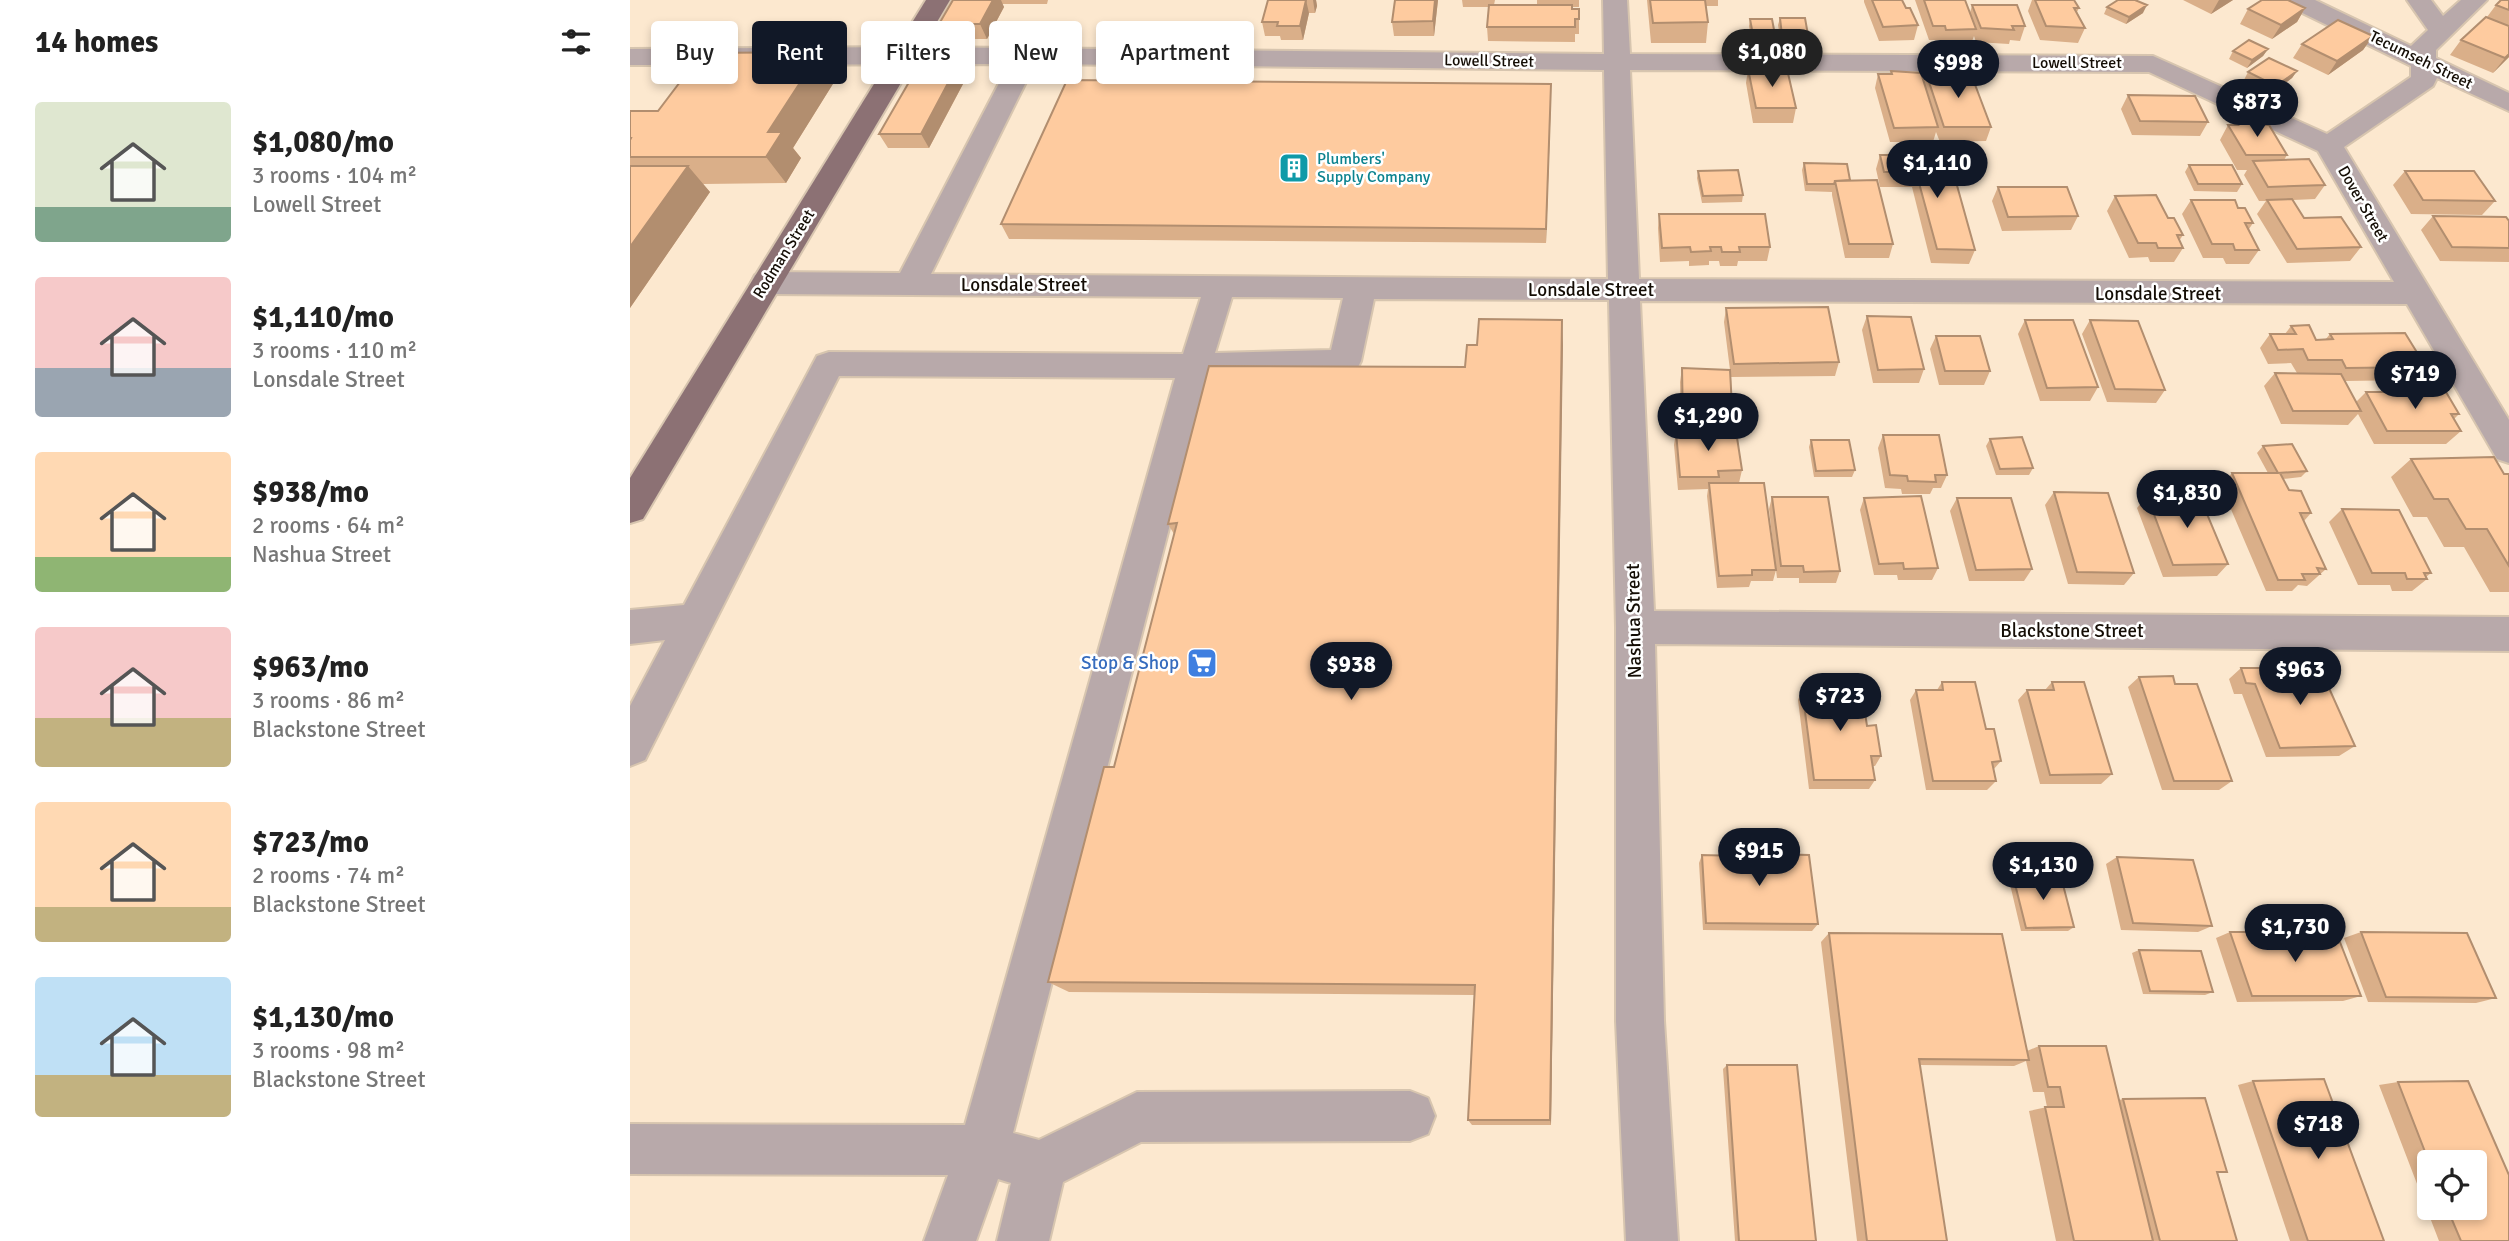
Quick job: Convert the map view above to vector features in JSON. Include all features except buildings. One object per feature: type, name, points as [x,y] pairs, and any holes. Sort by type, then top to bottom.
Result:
[{"type":"main road","name":"Rodman Street","points":[[926,21],[938,0]]},
{"type":"main road","name":"Rodman Street","points":[[630,509],[888,84]]},
{"type":"street","name":"Nashua Street","points":[[1615,0],[1635,627],[1640,1021],[1652,1241]]},
{"type":"street","name":"Tecumseh Street","points":[[2295,0],[2509,103]]},
{"type":"street","points":[[2419,0],[2440,30]]},
{"type":"street","name":"Dover Street","points":[[2475,0],[2423,48],[2424,80],[2329,145],[2509,450]]},
{"type":"street","name":"Lowell Street","points":[[630,57],[861,55]]},
{"type":"street","name":"Lowell Street","points":[[1082,57],[2152,64],[2329,145]]},
{"type":"street","points":[[910,284],[1012,84]]},
{"type":"street","name":"Lonsdale Street","points":[[766,283],[2140,295],[2416,293]]},
{"type":"street","points":[[950,1241],[983,1150],[1195,366],[1220,286]]},
{"type":"street","points":[[630,747],[829,364],[1195,366],[1345,361],[1361,288]]},
{"type":"street","points":[[630,626],[696,620]]},
{"type":"street","name":"Blackstone Street","points":[[1635,627],[2509,634]]},
{"type":"street","points":[[630,1149],[983,1150],[1041,1166],[1137,1117],[1410,1116]]},
{"type":"street","points":[[1023,1241],[1041,1166]]},
{"type":"place","name":"Plumbers' Supply Company","points":[[1294,168]]},
{"type":"place","name":"Stop & Shop","points":[[1202,663]]}]
